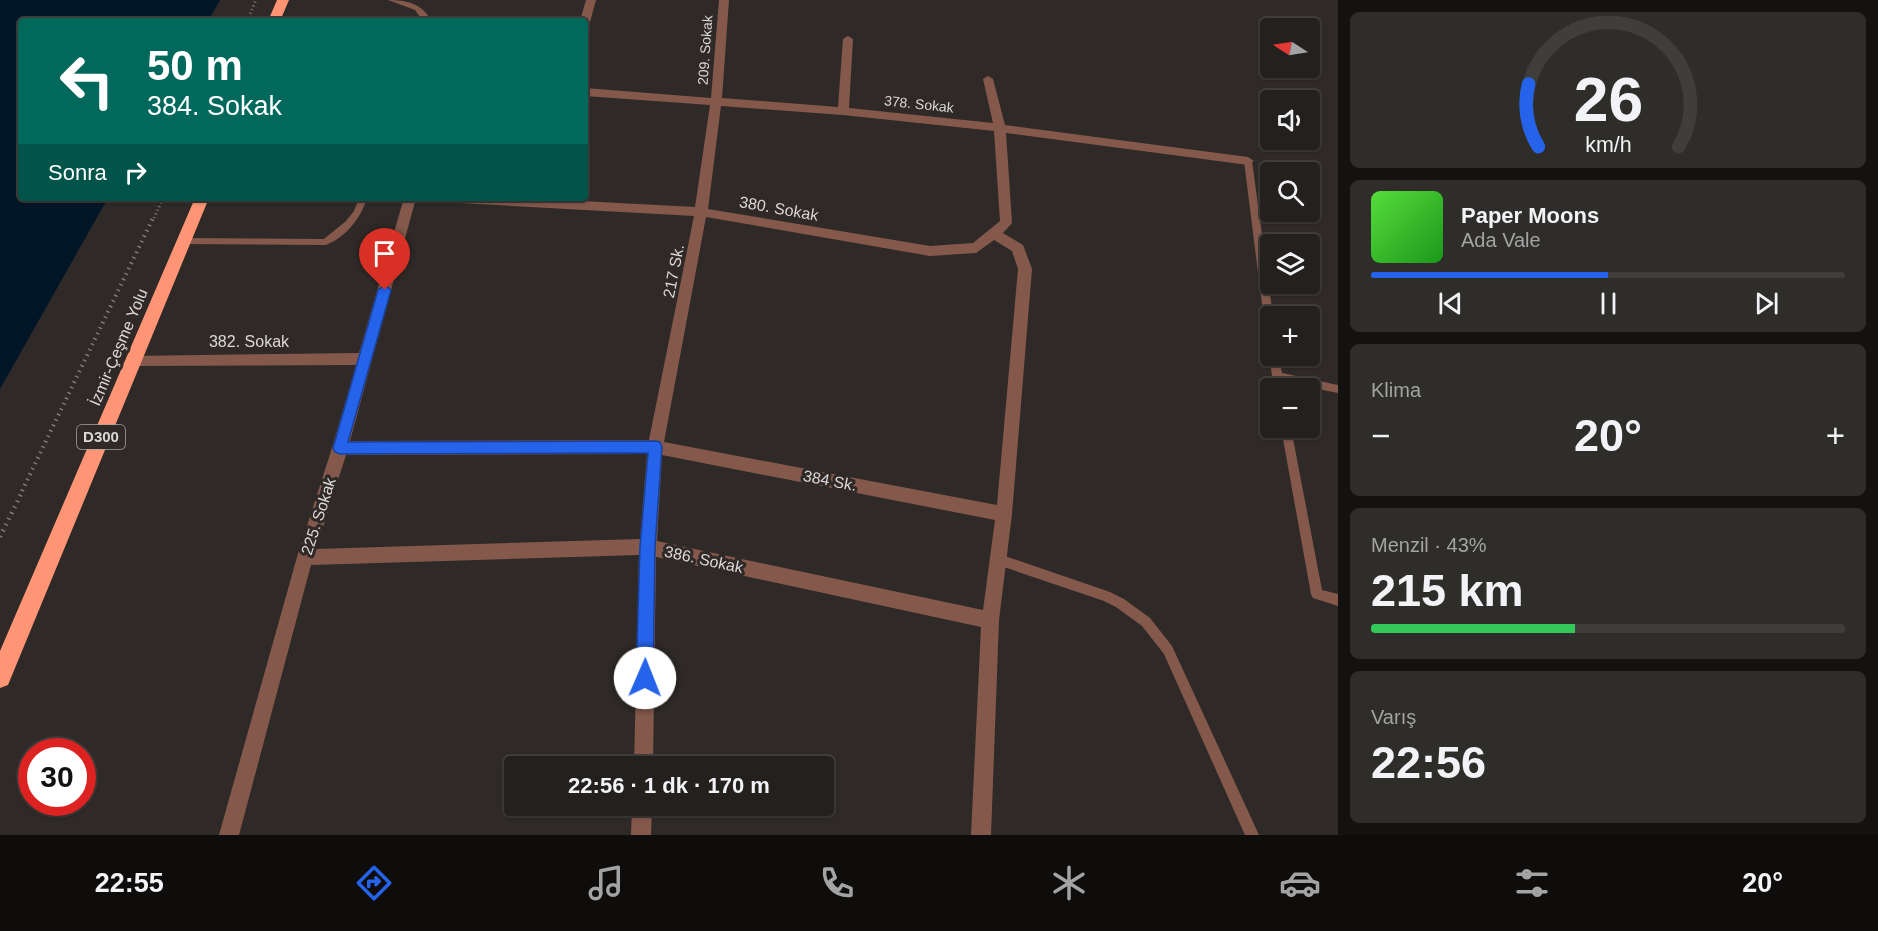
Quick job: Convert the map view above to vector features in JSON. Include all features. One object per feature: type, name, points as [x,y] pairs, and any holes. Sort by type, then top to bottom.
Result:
[{"type":"highway","points":[[275,18],[282,0]]},
{"type":"highway","name":"İzmir-Çeşme Yolu","points":[[0,677],[201,201]]},
{"type":"street","points":[[586,18],[591,0]]},
{"type":"street","name":"209. Sokak","points":[[716,101],[724,0]]},
{"type":"street","points":[[843,111],[848,39]]},
{"type":"street","points":[[981,835],[990,620],[1005,514],[1025,268],[1018,248],[994,234],[1006,223],[1000,128],[988,79]]},
{"type":"street","name":"378. Sokak","points":[[588,92],[843,111],[1000,128],[1248,161]]},
{"type":"street","name":"217 Sk.","points":[[643,756],[648,547],[655,447],[701,212],[716,101]]},
{"type":"street","name":"225. Sokak","points":[[230,835],[305,557],[340,448],[409,201]]},
{"type":"street","name":"380. Sokak","points":[[497,201],[701,212],[930,251],[976,248],[994,234]]},
{"type":"street","name":"382. Sokak","points":[[134,360],[365,358]]},
{"type":"street","name":"384 Sk.","points":[[340,448],[655,447],[1005,514]]},
{"type":"street","name":"386. Sokak","points":[[305,557],[648,547],[990,620]]},
{"type":"street","points":[[641,835],[642,816]]},
{"type":"lane","points":[[391,0],[416,7],[426,18]]},
{"type":"lane","points":[[1248,161],[1267,306]]},
{"type":"lane","points":[[184,241],[326,242],[344,231],[362,201]]},
{"type":"lane","points":[[1276,366],[1277,376],[1338,389]]},
{"type":"lane","points":[[1288,438],[1317,594],[1338,600]]},
{"type":"lane","points":[[999,560],[1106,596],[1146,622],[1172,658],[1252,835]]},
{"type":"path","points":[[248,18],[256,0]]},
{"type":"path","points":[[0,537],[162,201]]},
{"type":"water","points":[[0,0],[220,0],[210,18],[18,18],[18,201],[106,201],[0,389]]},
{"type":"route","points":[[385,290],[340,448],[655,447],[648,547],[645,678]]}]
